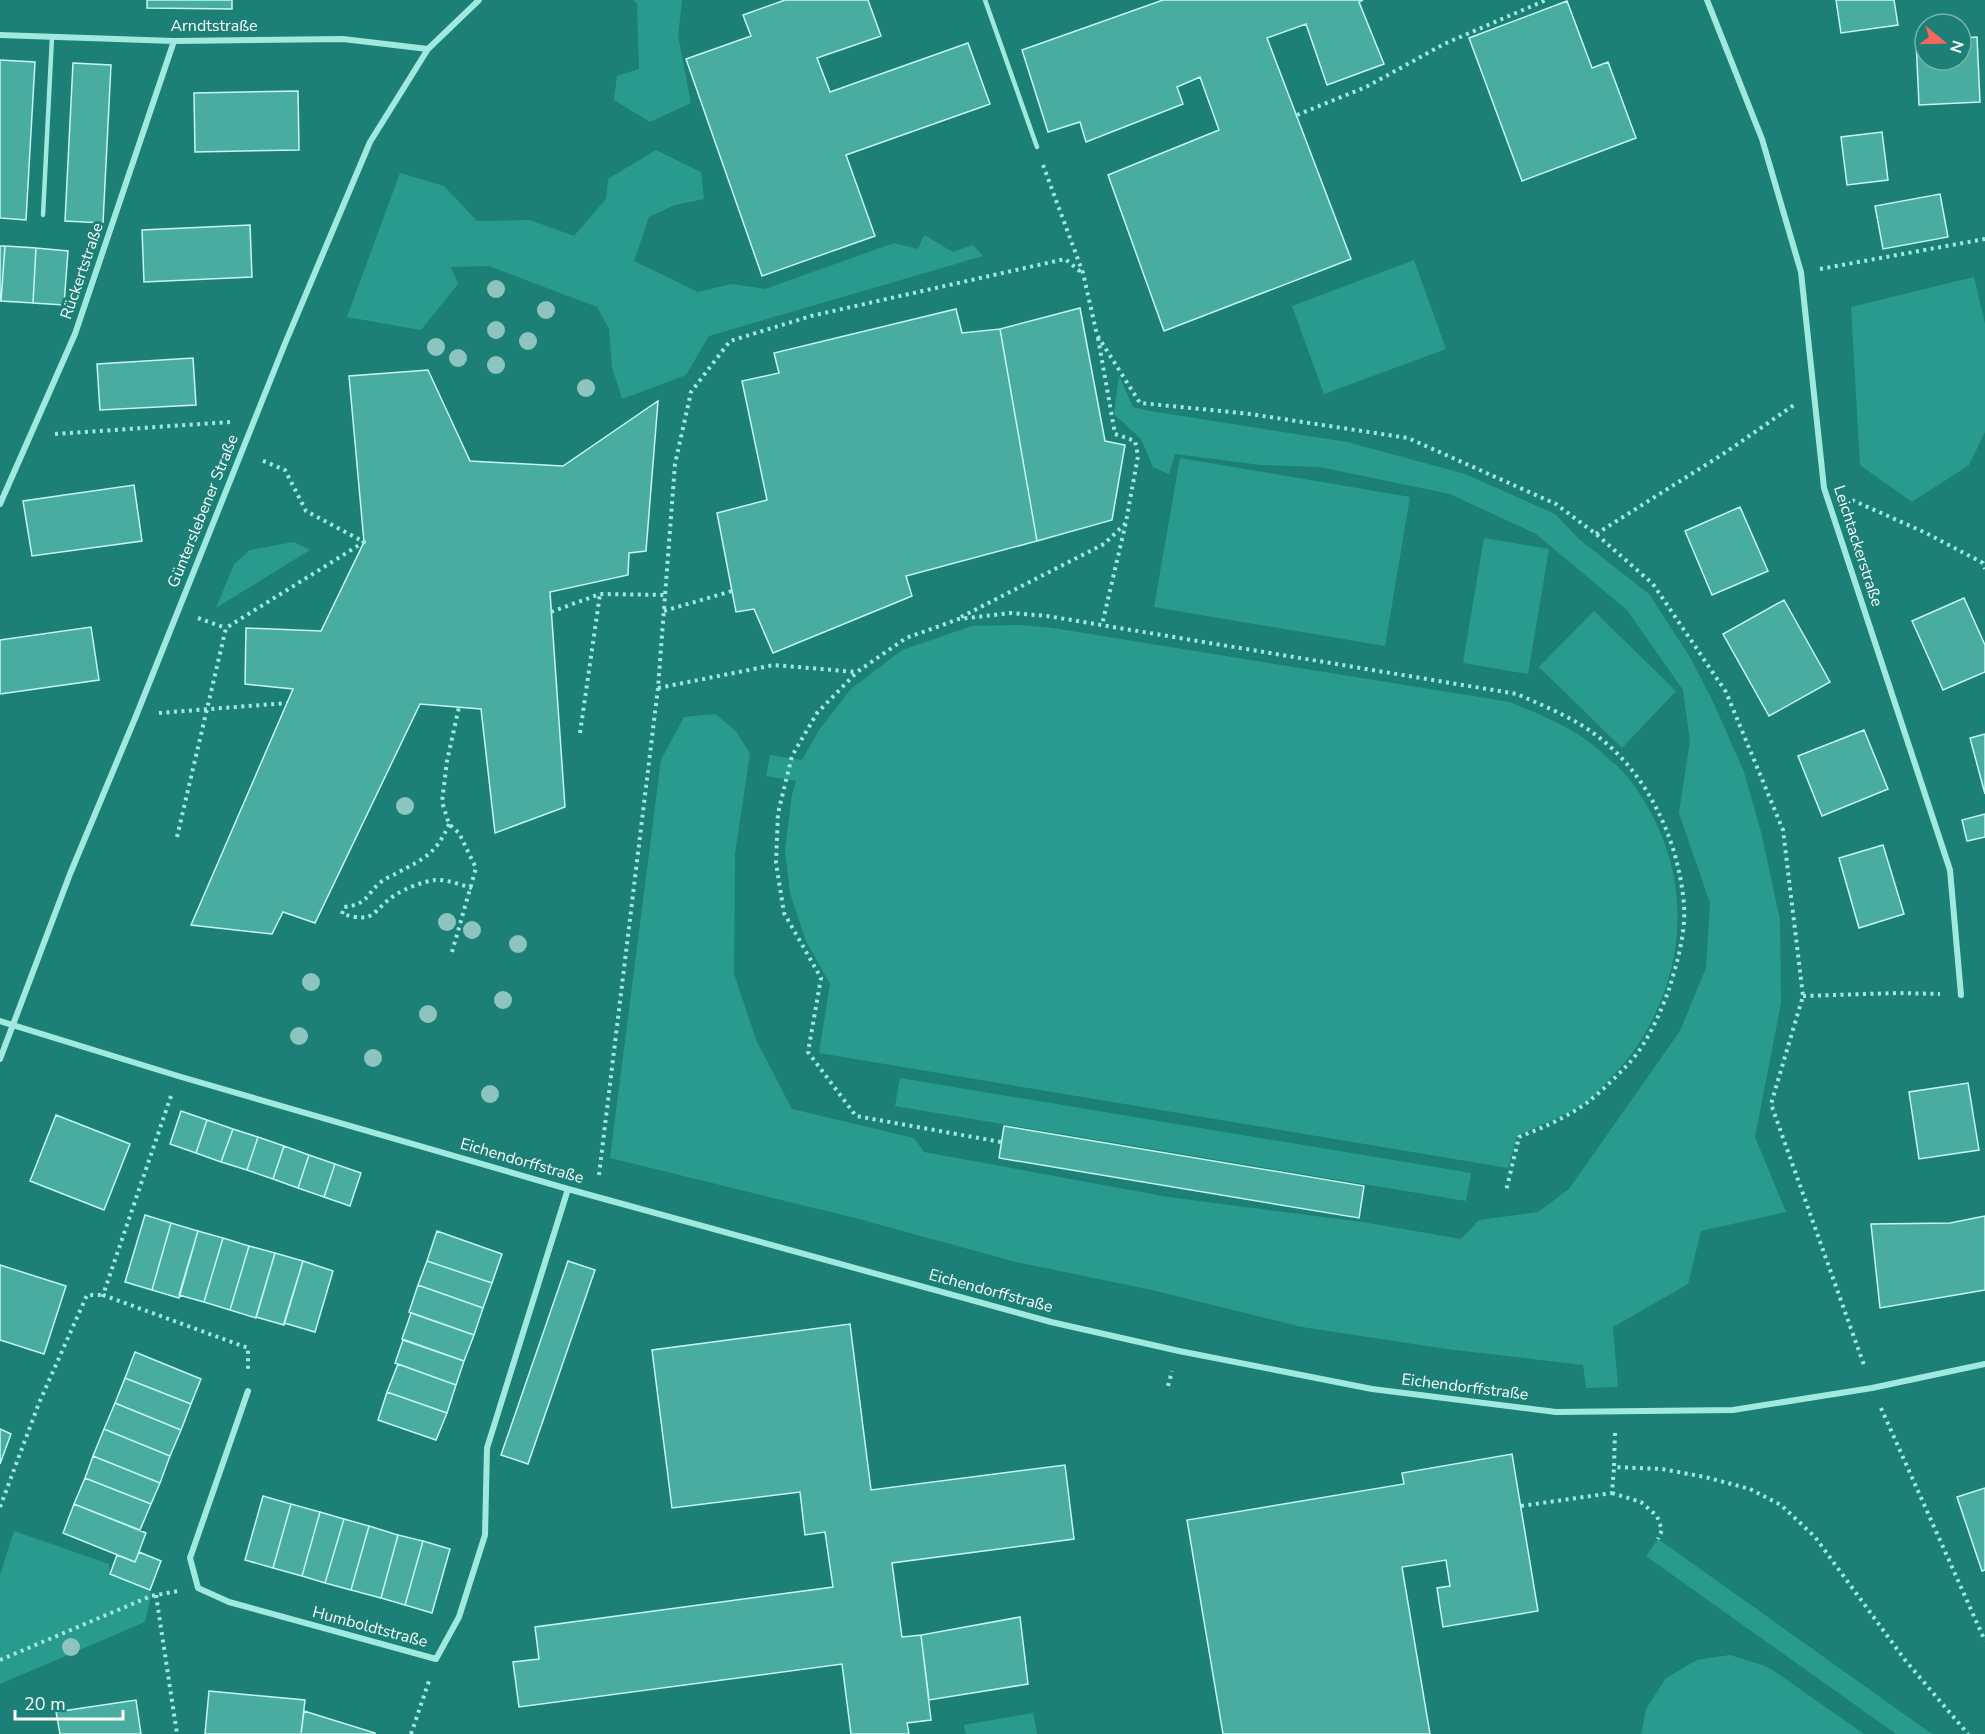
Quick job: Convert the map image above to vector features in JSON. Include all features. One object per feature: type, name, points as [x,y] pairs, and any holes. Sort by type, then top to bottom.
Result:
[{"type":"street","name":"Günterslebener Straße","points":[[0,1059],[70,874],[136,716],[254,420],[370,142],[428,49],[478,0]]},
{"type":"street","name":"Leichtackerstraße","points":[[1707,0],[1762,139],[1801,272],[1824,488],[1950,870],[1961,994]]},
{"type":"street","name":"Arndtstraße","points":[[0,35],[174,41],[343,39],[428,49]]},
{"type":"street","name":"Rückertstraße","points":[[0,504],[75,334],[174,41]]},
{"type":"street","name":"Eichendorffstraße","points":[[0,1021],[178,1077],[568,1189],[1051,1322],[1179,1351],[1372,1389],[1556,1412],[1733,1410],[1872,1388],[1985,1364]]},
{"type":"street","name":"Humboldtstraße","points":[[198,1588],[229,1602],[436,1659],[459,1617],[485,1534],[487,1448],[568,1189]]},
{"type":"street","points":[[198,1588],[190,1558],[248,1391]]},
{"type":"lane","points":[[985,0],[1037,147]]},
{"type":"lane","points":[[43,214],[52,37]]},
{"type":"path","points":[[1297,115],[1366,87],[1444,44],[1546,0]]},
{"type":"path","points":[[1037,147],[1083,273],[1115,434],[1136,441],[1138,456],[1126,522],[1102,625]]},
{"type":"path","points":[[1801,272],[1985,240]]},
{"type":"path","points":[[597,1196],[658,688],[675,464],[691,392],[730,341],[811,316],[1065,259],[1083,273]]},
{"type":"path","points":[[1097,335],[1140,403],[1250,414],[1408,438],[1556,504],[1596,534],[1653,584],[1726,692],[1783,830],[1803,996],[1770,1104],[1872,1388],[1985,1641]]},
{"type":"path","points":[[1596,534],[1723,454],[1814,391]]},
{"type":"path","points":[[30,436],[254,420]]},
{"type":"path","points":[[177,837],[226,628],[364,542],[306,511],[285,470]]},
{"type":"path","points":[[1824,488],[1926,533],[1983,563],[1985,569]]},
{"type":"path","points":[[1001,1142],[856,1116],[808,1052],[821,978],[784,913],[776,863],[778,813],[792,756],[817,713],[857,672],[906,638],[959,619],[1104,543],[1126,522]]},
{"type":"path","points":[[664,610],[732,591]]},
{"type":"path","points":[[551,612],[600,594],[666,595]]},
{"type":"path","points":[[580,732],[600,594]]},
{"type":"path","points":[[178,610],[226,628]]},
{"type":"path","points":[[959,619],[1011,613],[1047,616],[1517,694],[1563,715],[1601,738],[1637,775],[1661,814],[1677,860],[1685,907],[1679,957],[1661,1012],[1632,1060],[1587,1102],[1543,1127],[1519,1137],[1506,1191]]},
{"type":"path","points":[[658,688],[774,665],[857,672]]},
{"type":"path","points":[[136,716],[287,702]]},
{"type":"path","points":[[452,952],[476,868],[459,833],[449,824],[442,802],[447,761],[459,707]]},
{"type":"path","points":[[449,824],[433,853],[381,881],[368,898],[356,906],[344,907],[342,914],[359,919],[374,915],[394,896],[414,886],[437,880],[472,888]]},
{"type":"path","points":[[1803,996],[1898,993]]},
{"type":"path","points":[[103,1295],[178,1077]]},
{"type":"path","points":[[0,1507],[39,1404],[87,1295],[103,1295],[248,1348],[248,1391]]},
{"type":"path","points":[[1611,1493],[1616,1411]]},
{"type":"path","points":[[1614,1467],[1662,1469],[1705,1477],[1750,1490],[1781,1505],[1815,1538],[1905,1660],[1968,1734]]},
{"type":"path","points":[[1521,1506],[1611,1493],[1641,1502],[1657,1516],[1662,1530],[1658,1539]]},
{"type":"path","points":[[0,1660],[156,1595],[198,1588]]},
{"type":"path","points":[[156,1595],[177,1734]]},
{"type":"path","points":[[1977,1624],[1985,1621]]},
{"type":"path","points":[[411,1734],[436,1659]]},
{"type":"green space","points":[[633,0],[682,0],[678,36],[691,103],[650,122],[614,100],[617,76],[639,69],[637,4]]},
{"type":"green space","points":[[656,150],[701,172],[704,199],[675,205],[649,217],[634,261],[698,292],[731,284],[765,289],[894,243],[918,249],[924,235],[953,252],[973,245],[983,256],[709,336],[686,375],[622,399],[612,367],[609,329],[597,307],[489,266],[451,267],[458,284],[421,330],[347,317],[400,173],[444,186],[477,221],[530,220],[574,236],[606,199],[608,179]]},
{"type":"green space","points":[[1414,260],[1446,349],[1324,394],[1292,306]]},
{"type":"green space","points":[[1974,277],[1985,324],[1985,432],[1969,465],[1912,502],[1860,465],[1851,307]]},
{"type":"green space","points":[[1119,376],[1133,407],[1347,442],[1465,474],[1555,514],[1580,540],[1649,594],[1690,657],[1714,704],[1744,772],[1761,832],[1780,920],[1781,1003],[1755,1137],[1786,1212],[1701,1231],[1688,1284],[1613,1327],[1618,1387],[1586,1388],[1583,1365],[1447,1349],[1302,1327],[1152,1290],[1016,1262],[855,1218],[610,1158],[661,760],[684,717],[715,714],[736,731],[750,754],[735,854],[734,974],[757,1042],[792,1109],[914,1138],[924,1152],[1168,1197],[1362,1222],[1461,1239],[1479,1220],[1538,1212],[1569,1189],[1680,1031],[1706,968],[1710,903],[1679,813],[1690,741],[1683,690],[1627,610],[1536,534],[1450,494],[1320,467],[1261,465],[1175,454],[1169,474],[1153,467],[1141,439],[1114,414]]},
{"type":"green space","points":[[1180,458],[1410,497],[1385,646],[1154,607]]},
{"type":"green space","points":[[1484,538],[1549,549],[1528,674],[1463,663]]},
{"type":"green space","points":[[294,542],[310,550],[216,608],[234,564],[250,550]]},
{"type":"green space","points":[[1594,611],[1676,691],[1622,748],[1539,667]]},
{"type":"green space","points":[[1019,625],[1053,628],[1510,702],[1576,733],[1599,750],[1630,780],[1650,811],[1664,843],[1674,875],[1678,908],[1676,942],[1670,975],[1658,1008],[1637,1047],[1589,1100],[1517,1136],[1508,1168],[819,1053],[830,984],[806,941],[790,893],[785,850],[796,781],[766,776],[770,755],[802,760],[819,730],[851,689],[902,650],[972,626]]},
{"type":"green space","points":[[900,1078],[1471,1173],[1466,1201],[895,1106]]},
{"type":"green space","points":[[14,1531],[109,1564],[110,1574],[150,1590],[151,1596],[145,1622],[0,1684],[0,1575]]},
{"type":"green space","points":[[1658,1539],[1932,1734],[1896,1734],[1646,1556]]},
{"type":"green space","points":[[1730,1655],[1774,1671],[1864,1734],[1641,1734],[1646,1709],[1666,1678],[1697,1660]]},
{"type":"green space","points":[[1033,1713],[1037,1734],[966,1734],[964,1725]]},
{"type":"building","points":[[147,0],[232,0],[232,9],[147,8]]},
{"type":"building","points":[[785,0],[868,0],[881,36],[817,58],[830,92],[968,43],[990,104],[846,155],[875,236],[762,276],[686,59],[751,36],[743,15]]},
{"type":"building","points":[[1163,0],[1363,0],[1359,2],[1384,64],[1327,85],[1306,24],[1267,38],[1351,259],[1164,331],[1108,175],[1219,130],[1200,77],[1177,87],[1183,104],[1086,142],[1080,122],[1048,132],[1022,50]]},
{"type":"building","points":[[1836,0],[1894,0],[1898,25],[1841,33]]},
{"type":"building","points":[[1567,1],[1592,68],[1608,62],[1636,138],[1522,181],[1469,38]]},
{"type":"building","points":[[1973,37],[1977,37],[1980,102],[1919,105],[1917,72],[1973,72]]},
{"type":"building","points":[[0,60],[35,62],[26,220],[0,218]]},
{"type":"building","points":[[73,63],[111,65],[103,223],[65,221]]},
{"type":"building","points":[[298,91],[299,150],[195,152],[194,93]]},
{"type":"building","points":[[1882,132],[1888,180],[1847,185],[1841,137]]},
{"type":"building","points":[[1940,194],[1948,237],[1883,249],[1875,206]]},
{"type":"building","points":[[250,225],[252,277],[144,282],[142,230]]},
{"type":"building","points":[[0,246],[5,246],[1,301],[0,301]]},
{"type":"building","points":[[5,246],[36,248],[33,303],[1,301]]},
{"type":"building","points":[[36,248],[68,251],[64,305],[33,303]]},
{"type":"building","points":[[1080,308],[1105,441],[1125,445],[1112,520],[1037,541],[1000,329]]},
{"type":"building","points":[[956,309],[962,333],[1000,329],[1037,541],[906,576],[912,596],[773,653],[754,609],[736,612],[717,513],[767,500],[742,381],[779,373],[774,353]]},
{"type":"building","points":[[193,358],[196,405],[100,410],[97,364]]},
{"type":"building","points":[[428,370],[470,461],[563,466],[658,401],[646,551],[629,553],[628,575],[550,592],[565,807],[495,833],[481,709],[420,704],[315,923],[283,912],[272,934],[191,925],[293,689],[245,684],[246,628],[321,631],[364,542],[349,376]]},
{"type":"building","points":[[134,485],[142,541],[32,556],[23,501]]},
{"type":"building","points":[[1740,507],[1768,571],[1712,595],[1685,531]]},
{"type":"building","points":[[1964,598],[1985,645],[1985,672],[1943,690],[1912,621]]},
{"type":"building","points":[[1784,600],[1830,682],[1769,716],[1723,634]]},
{"type":"building","points":[[91,627],[99,680],[0,694],[0,640]]},
{"type":"building","points":[[1864,730],[1888,789],[1822,816],[1798,756]]},
{"type":"building","points":[[1985,734],[1985,794],[1970,738]]},
{"type":"building","points":[[1985,814],[1985,837],[1967,841],[1962,820]]},
{"type":"building","points":[[1883,845],[1904,914],[1859,928],[1839,858]]},
{"type":"building","points":[[1968,1083],[1979,1150],[1919,1159],[1909,1092]]},
{"type":"building","points":[[181,1111],[207,1120],[196,1153],[170,1144]]},
{"type":"building","points":[[56,1115],[130,1144],[104,1210],[30,1181]]},
{"type":"building","points":[[207,1120],[233,1129],[221,1162],[196,1153]]},
{"type":"building","points":[[1004,1126],[1364,1186],[1359,1218],[999,1158]]},
{"type":"building","points":[[233,1129],[258,1137],[247,1170],[221,1162]]},
{"type":"building","points":[[258,1137],[284,1146],[273,1179],[247,1170]]},
{"type":"building","points":[[284,1146],[309,1155],[298,1188],[273,1179]]},
{"type":"building","points":[[309,1155],[335,1164],[324,1197],[298,1188]]},
{"type":"building","points":[[335,1164],[361,1173],[350,1206],[324,1197]]},
{"type":"building","points":[[145,1215],[171,1223],[152,1290],[125,1282]]},
{"type":"building","points":[[1985,1216],[1985,1290],[1880,1308],[1871,1224],[1950,1223]]},
{"type":"building","points":[[171,1223],[198,1231],[179,1298],[152,1290]]},
{"type":"building","points":[[198,1231],[223,1238],[204,1302],[179,1295]]},
{"type":"building","points":[[437,1231],[502,1254],[492,1283],[427,1261]]},
{"type":"building","points":[[223,1238],[249,1246],[230,1310],[204,1302]]},
{"type":"building","points":[[249,1246],[275,1253],[256,1318],[230,1310]]},
{"type":"building","points":[[275,1253],[303,1261],[284,1325],[256,1317]]},
{"type":"building","points":[[303,1261],[333,1271],[315,1332],[284,1323]]},
{"type":"building","points":[[427,1261],[492,1283],[483,1308],[418,1285]]},
{"type":"building","points":[[568,1261],[595,1270],[528,1464],[501,1455]]},
{"type":"building","points":[[0,1265],[66,1286],[44,1354],[0,1340]]},
{"type":"building","points":[[418,1285],[483,1308],[474,1335],[409,1312]]},
{"type":"building","points":[[411,1313],[474,1335],[464,1361],[402,1339]]},
{"type":"building","points":[[850,1324],[871,1490],[1065,1465],[1074,1539],[892,1563],[902,1637],[921,1635],[931,1720],[907,1723],[909,1734],[851,1734],[842,1664],[519,1707],[513,1662],[539,1659],[535,1627],[833,1587],[825,1532],[805,1535],[800,1492],[672,1508],[652,1350]]},
{"type":"building","points":[[403,1340],[464,1361],[456,1385],[395,1363]]},
{"type":"building","points":[[135,1352],[201,1379],[191,1404],[125,1378]]},
{"type":"building","points":[[398,1364],[456,1385],[447,1413],[387,1392]]},
{"type":"building","points":[[125,1378],[191,1404],[181,1430],[115,1403]]},
{"type":"building","points":[[387,1392],[447,1413],[436,1440],[378,1420]]},
{"type":"building","points":[[115,1403],[181,1430],[170,1456],[104,1429]]},
{"type":"building","points":[[0,1429],[11,1434],[0,1464]]},
{"type":"building","points":[[104,1429],[170,1456],[160,1483],[93,1456]]},
{"type":"building","points":[[1512,1454],[1538,1611],[1443,1627],[1437,1588],[1450,1586],[1446,1560],[1402,1567],[1430,1734],[1223,1734],[1187,1520],[1404,1484],[1402,1473]]},
{"type":"building","points":[[93,1456],[160,1483],[151,1504],[85,1478]]},
{"type":"building","points":[[85,1478],[151,1504],[140,1530],[74,1504]]},
{"type":"building","points":[[1985,1488],[1985,1570],[1982,1571],[1957,1497]]},
{"type":"building","points":[[263,1496],[291,1504],[273,1568],[245,1560]]},
{"type":"building","points":[[74,1504],[146,1533],[135,1562],[63,1533]]},
{"type":"building","points":[[291,1504],[320,1512],[302,1576],[273,1568]]},
{"type":"building","points":[[320,1512],[344,1519],[325,1583],[302,1576]]},
{"type":"building","points":[[344,1519],[369,1526],[351,1590],[325,1583]]},
{"type":"building","points":[[369,1526],[398,1535],[381,1598],[351,1590]]},
{"type":"building","points":[[398,1535],[423,1541],[405,1605],[381,1598]]},
{"type":"building","points":[[423,1541],[450,1549],[432,1613],[405,1605]]},
{"type":"building","points":[[139,1552],[161,1561],[150,1590],[110,1574],[117,1555],[135,1562]]},
{"type":"building","points":[[1020,1617],[1028,1684],[929,1700],[921,1635]]},
{"type":"building","points":[[209,1691],[305,1700],[301,1734],[205,1734]]},
{"type":"building","points":[[136,1700],[141,1734],[60,1734],[56,1712]]},
{"type":"building","points":[[304,1711],[375,1733],[375,1734],[301,1734]]}]
